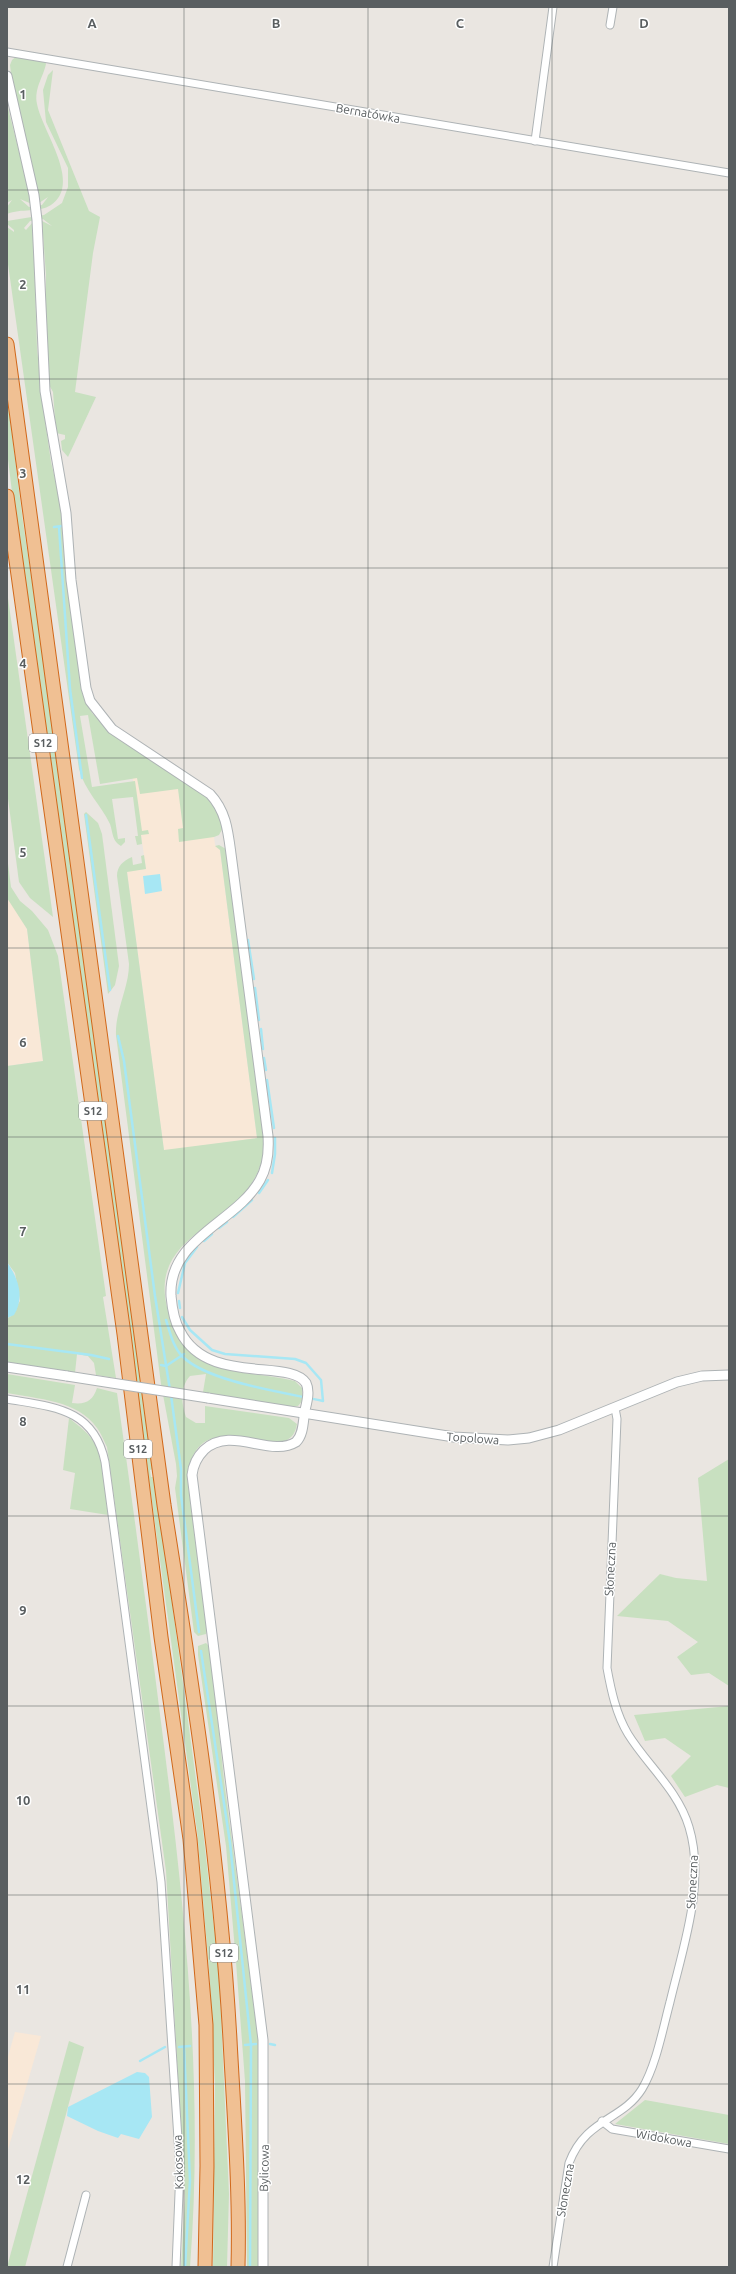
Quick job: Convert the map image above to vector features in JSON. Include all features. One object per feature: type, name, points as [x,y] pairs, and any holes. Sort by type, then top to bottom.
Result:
[{"type":"highway","name":"S12","points":[[7,344],[156,1449],[211,1830],[229,2006],[236,2139],[238,2267]]},
{"type":"highway","name":"S12","points":[[7,496],[124,1334],[161,1637],[190,1839],[206,2025],[207,2166],[205,2267]]},
{"type":"street","points":[[535,141],[554,7]]},
{"type":"street","points":[[610,25],[613,7]]},
{"type":"street","name":"Bernatówka","points":[[7,52],[729,173]]},
{"type":"street","name":"Bylicowa","points":[[7,76],[35,204],[45,391],[66,513],[71,580],[86,688],[90,701],[106,724],[205,789],[216,800],[222,810],[231,854],[268,1136],[268,1161],[258,1184],[248,1195],[195,1241],[181,1258],[174,1273],[171,1290],[175,1316],[183,1337],[191,1347],[205,1358],[225,1365],[288,1375],[302,1379],[308,1391],[300,1437],[293,1444],[283,1446],[234,1441],[218,1442],[201,1453],[194,1466],[192,1475],[257,1981],[265,2070],[263,2267]]},
{"type":"street","name":"Topolowa","points":[[7,1367],[454,1437],[508,1440],[529,1438],[553,1432],[677,1382],[702,1376],[729,1375]]},
{"type":"street","name":"Kokosowa","points":[[7,1398],[59,1409],[78,1417],[95,1434],[103,1452],[156,1841],[180,2182],[176,2267]]},
{"type":"street","name":"Słoneczna","points":[[553,2267],[569,2162],[579,2141],[602,2121],[635,2097],[648,2075],[664,2026],[688,1929],[694,1889],[693,1842],[682,1809],[655,1768],[628,1733],[612,1694],[607,1668],[617,1419],[615,1408]]},
{"type":"street","name":"Widokowa","points":[[602,2121],[612,2129],[729,2149]]},
{"type":"street","points":[[67,2267],[86,2195]]},
{"type":"shaded area","points":[[161,770],[219,833],[214,837],[215,845],[220,849],[257,1138],[164,1151],[127,871],[146,869],[132,774]]},
{"type":"shaded area","points":[[7,895],[27,929],[43,1061],[7,1066]]},
{"type":"shaded area","points":[[15,2032],[41,2036],[7,2153],[7,2060]]},
{"type":"green space","points":[[17,56],[45,61],[45,69],[39,83],[36,98],[40,115],[58,157],[62,171],[63,184],[60,196],[51,205],[41,209],[18,211],[7,214],[7,207],[12,200],[7,203],[7,104],[32,204],[20,199],[29,207],[42,205],[48,197],[39,203],[13,90],[10,65],[12,60]]},
{"type":"green space","points":[[53,70],[48,110],[89,211],[100,217],[93,253],[75,392],[96,397],[68,457],[62,450],[61,441],[65,439],[65,435],[56,433],[53,392],[48,383],[45,338],[46,275],[42,221],[52,226],[43,219],[30,221],[24,228],[26,230],[33,222],[37,348],[43,407],[51,462],[62,508],[86,700],[92,713],[108,729],[207,797],[218,812],[224,826],[219,835],[214,837],[179,842],[178,829],[183,828],[178,789],[140,794],[137,778],[100,784],[88,715],[80,716],[92,787],[135,781],[142,831],[148,830],[149,834],[141,835],[142,844],[137,845],[135,836],[138,836],[133,797],[112,799],[118,839],[125,838],[125,842],[121,846],[114,839],[110,824],[85,784],[79,769],[7,257],[7,227],[14,232],[14,230],[7,224],[7,221],[44,215],[62,203],[68,187],[68,168],[46,122],[43,90],[48,75]]},
{"type":"green space","points":[[7,395],[23,522],[44,662],[154,1469],[150,1470],[151,1477],[155,1477],[203,1831],[219,1970],[229,2194],[227,2267],[213,2267],[215,2084],[209,1969],[197,1831],[53,777],[16,525],[7,451]]},
{"type":"green space","points":[[7,591],[53,917],[30,898],[19,882],[7,791]]},
{"type":"green space","points":[[86,812],[98,823],[102,834],[119,966],[115,985],[108,994],[84,814]]},
{"type":"green space","points":[[219,845],[226,849],[265,1141],[259,1170],[250,1186],[237,1201],[191,1238],[178,1252],[168,1268],[165,1287],[168,1311],[177,1333],[188,1349],[202,1360],[218,1367],[235,1371],[295,1381],[302,1388],[303,1400],[298,1406],[288,1407],[203,1392],[206,1374],[190,1376],[184,1385],[182,1401],[184,1412],[186,1417],[196,1423],[205,1423],[205,1406],[289,1418],[297,1424],[293,1434],[285,1441],[224,1437],[212,1439],[201,1445],[192,1457],[187,1477],[207,1630],[206,1634],[198,1636],[194,1632],[175,1488],[177,1476],[176,1464],[161,1384],[116,1035],[116,1026],[127,982],[129,964],[117,876],[118,869],[123,862],[132,857],[133,865],[142,863],[141,856],[144,855],[146,869],[127,872],[164,1150],[257,1138],[220,850],[215,846]]},
{"type":"green space","points":[[7,856],[11,887],[20,901],[32,911],[48,930],[58,956],[106,1296],[103,1297],[116,1378],[96,1375],[94,1363],[88,1356],[77,1354],[75,1373],[7,1362],[7,1318],[10,1317],[20,1301],[15,1273],[7,1262],[7,1066],[43,1061],[27,929],[7,898]]},
{"type":"green space","points":[[7,1374],[75,1385],[72,1403],[85,1403],[91,1399],[97,1388],[117,1393],[162,1730],[185,1931],[190,1998],[195,2133],[194,2200],[190,2267],[181,2267],[185,2198],[166,1871],[107,1447],[97,1428],[89,1419],[68,1406],[44,1399],[7,1393]]},
{"type":"green space","points":[[69,1418],[90,1436],[98,1451],[103,1469],[108,1515],[70,1509],[75,1473],[63,1470]]},
{"type":"green space","points":[[729,1459],[729,1686],[709,1673],[691,1675],[677,1657],[698,1642],[668,1621],[617,1616],[660,1574],[676,1578],[707,1581],[698,1478]]},
{"type":"green space","points":[[206,1643],[210,1647],[224,1780],[260,2052],[258,2267],[247,2267],[245,2081],[226,1846],[198,1655],[198,1646]]},
{"type":"green space","points":[[729,1706],[729,1788],[717,1785],[685,1797],[671,1776],[691,1756],[665,1738],[645,1741],[634,1715]]},
{"type":"green space","points":[[69,2041],[84,2047],[25,2267],[7,2267]]},
{"type":"green space","points":[[645,2100],[729,2115],[729,2144],[615,2124]]},
{"type":"water","points":[[160,874],[162,891],[145,894],[143,876]]},
{"type":"water","points":[[7,1262],[17,1281],[20,1295],[14,1315],[7,1318]]},
{"type":"water","points":[[137,2072],[145,2073],[149,2077],[152,2117],[139,2139],[121,2134],[118,2138],[98,2131],[67,2116],[68,2107]]},
{"type":"waterway","points":[[54,527],[62,526]]},
{"type":"waterway","points":[[59,527],[70,689],[82,778]]},
{"type":"waterway","points":[[86,815],[110,990]]},
{"type":"waterway","points":[[248,940],[254,979]]},
{"type":"waterway","points":[[255,988],[259,1020]]},
{"type":"waterway","points":[[261,1029],[263,1049]]},
{"type":"waterway","points":[[118,1036],[124,1061],[155,1296],[170,1390]]},
{"type":"waterway","points":[[264,1058],[266,1070]]},
{"type":"waterway","points":[[267,1080],[274,1128]]},
{"type":"waterway","points":[[272,1173],[275,1154],[275,1138]]},
{"type":"waterway","points":[[259,1193],[268,1180]]},
{"type":"waterway","points":[[233,1217],[252,1200]]},
{"type":"waterway","points":[[219,1228],[227,1222]]},
{"type":"waterway","points":[[204,1241],[212,1234]]},
{"type":"waterway","points":[[178,1293],[185,1263],[197,1247]]},
{"type":"waterway","points":[[179,1301],[180,1308]]},
{"type":"waterway","points":[[166,1320],[176,1348],[182,1356],[194,1365],[228,1380],[323,1401],[321,1380],[306,1363],[295,1359],[225,1354],[212,1350],[190,1330],[182,1317]]},
{"type":"waterway","points":[[7,1344],[91,1355],[109,1359]]},
{"type":"waterway","points":[[161,1365],[166,1366],[184,1354]]},
{"type":"waterway","points":[[171,1395],[181,1469],[181,1495],[199,1632]]},
{"type":"waterway","points":[[201,1651],[230,1843],[251,2045],[250,2267]]},
{"type":"waterway","points":[[245,2045],[256,2044]]},
{"type":"waterway","points":[[270,2044],[275,2045]]},
{"type":"waterway","points":[[179,2047],[190,2046]]},
{"type":"waterway","points":[[140,2061],[165,2047]]},
{"type":"waterway","points":[[184,2047],[190,2180],[185,2267]]}]
